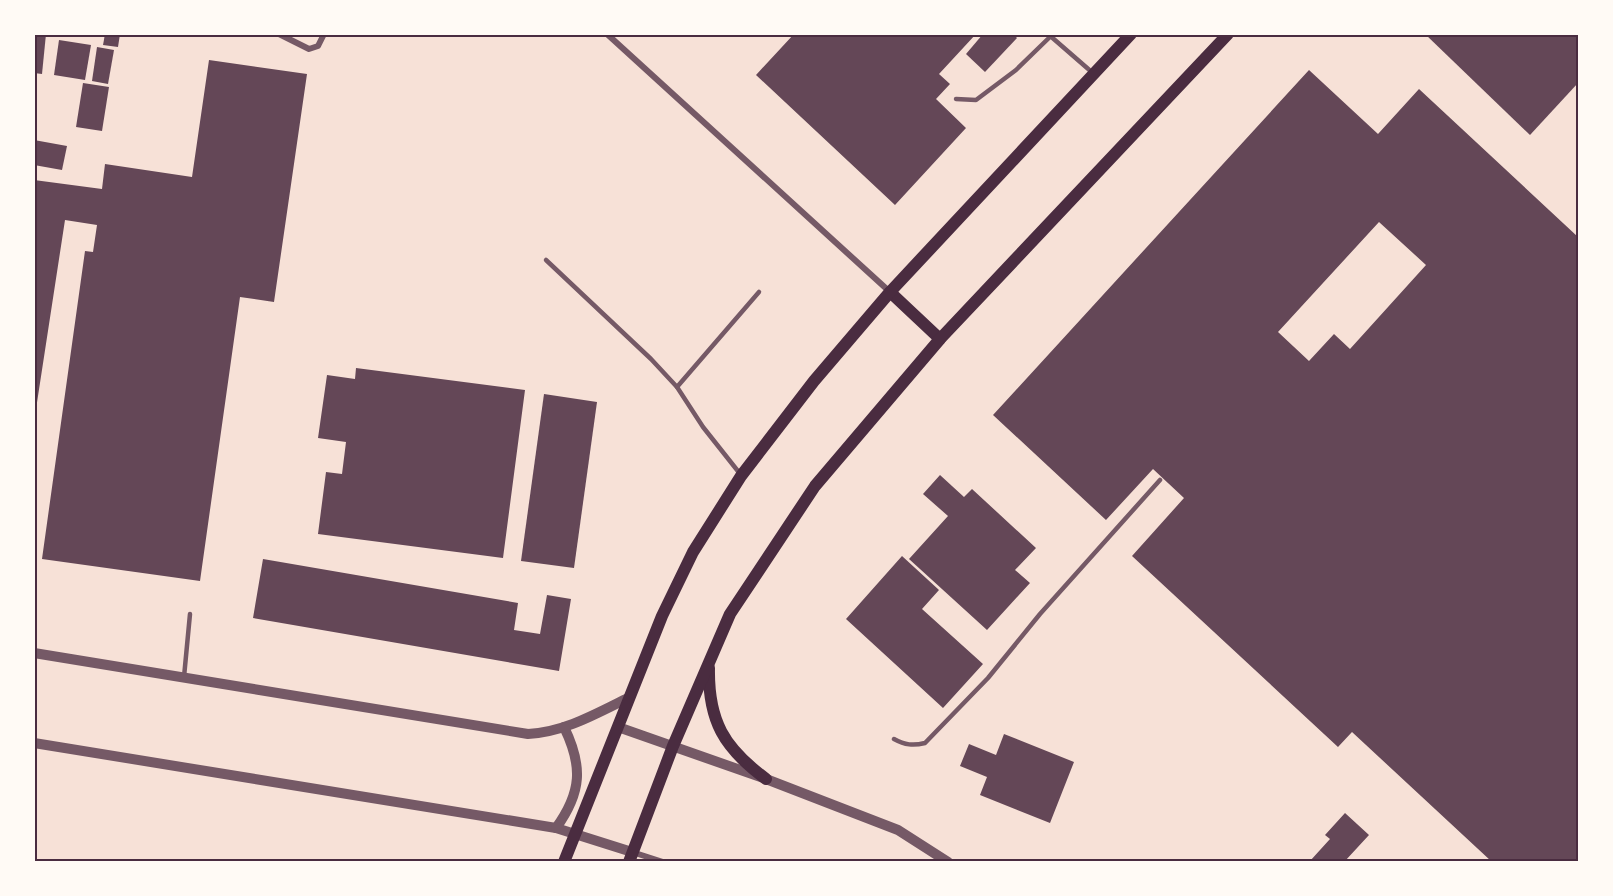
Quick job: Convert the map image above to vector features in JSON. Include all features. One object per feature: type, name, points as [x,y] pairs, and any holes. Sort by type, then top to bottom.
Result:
[{"type":"main road","points":[[564,861],[662,616],[693,552],[741,476],[814,381],[890,291],[1131,34]]},
{"type":"main road","points":[[630,857],[673,746],[730,615],[815,486],[940,339],[1228,34]]},
{"type":"main road","points":[[890,291],[940,339]]},
{"type":"main road","points":[[709,661],[708,688],[714,716],[726,741],[744,762],[766,779]]},
{"type":"street","points":[[279,34],[304,47],[313,49],[318,46],[324,34]]},
{"type":"street","points":[[607,34],[890,291]]},
{"type":"street","points":[[34,653],[503,732],[528,734],[545,733],[564,727],[630,697]]},
{"type":"street","points":[[556,828],[569,810],[576,789],[578,768],[573,747],[564,727]]},
{"type":"street","points":[[618,727],[766,779],[898,830],[948,861]]},
{"type":"street","points":[[34,743],[556,828],[630,857],[663,861]]},
{"type":"lane","points":[[956,99],[976,100],[1016,70],[1051,35],[1094,74]]},
{"type":"lane","points":[[546,260],[651,359],[677,387],[741,476]]},
{"type":"lane","points":[[677,387],[759,292]]},
{"type":"lane","points":[[894,739],[902,744],[913,746],[925,743],[988,678],[1040,614],[1160,480]]},
{"type":"lane","points":[[184,678],[190,614]]},
{"type":"building","points":[[34,34],[46,34],[42,74],[34,73]]},
{"type":"building","points":[[105,34],[120,34],[118,47],[103,45]]},
{"type":"building","points":[[794,34],[976,34],[939,74],[950,84],[936,99],[966,128],[895,205],[756,75]]},
{"type":"building","points":[[983,34],[1013,34],[1017,38],[985,72],[966,54]]},
{"type":"building","points":[[1425,34],[1578,34],[1578,83],[1530,135]]},
{"type":"building","points":[[59,40],[91,45],[85,80],[54,75]]},
{"type":"building","points":[[97,47],[114,50],[108,84],[92,81]]},
{"type":"building","points":[[209,60],[307,74],[274,302],[240,297],[200,581],[42,559],[85,251],[93,252],[97,225],[65,220],[34,422],[34,180],[102,189],[105,164],[192,177]]},
{"type":"building","points":[[1309,70],[1378,134],[1419,89],[1578,237],[1578,861],[1491,861],[1352,732],[1338,747],[1132,556],[1184,498],[1153,469],[1106,520],[993,415]],"holes":[[[1379,222],[1426,265],[1350,349],[1334,334],[1309,361],[1278,332]]]},
{"type":"building","points":[[83,83],[109,87],[102,131],[76,127]]},
{"type":"building","points":[[34,140],[67,146],[62,170],[34,165]]},
{"type":"building","points":[[356,368],[525,390],[503,558],[318,534],[326,472],[342,474],[346,442],[318,438],[327,375],[355,379]]},
{"type":"building","points":[[544,394],[597,402],[574,568],[521,561]]},
{"type":"building","points":[[940,475],[964,497],[972,489],[1036,548],[1015,570],[1030,583],[987,630],[909,559],[948,516],[923,494]]},
{"type":"building","points":[[902,556],[939,590],[922,609],[983,664],[943,708],[846,619]]},
{"type":"building","points":[[263,559],[518,603],[514,630],[540,634],[547,595],[571,599],[559,671],[253,618]]},
{"type":"building","points":[[1004,734],[1074,762],[1050,823],[980,795],[987,777],[960,766],[969,744],[996,755]]},
{"type":"building","points":[[1345,813],[1369,835],[1345,861],[1310,861],[1330,839],[1325,835]]}]
